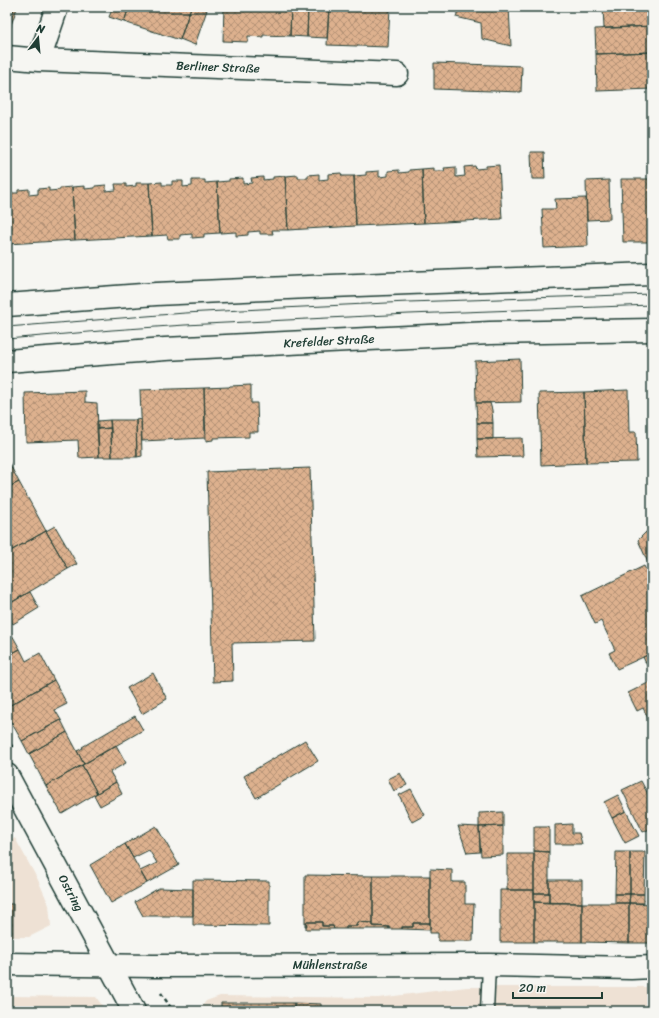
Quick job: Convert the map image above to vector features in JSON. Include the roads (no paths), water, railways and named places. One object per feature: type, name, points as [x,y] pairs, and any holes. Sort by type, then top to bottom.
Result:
[{"type":"main road","points":[[39,60],[57,7]]},
{"type":"main road","name":"Berliner Straße","points":[[7,57],[39,60],[398,74]]},
{"type":"main road","points":[[7,306],[156,294],[652,274]]},
{"type":"main road","name":"Krefelder Straße","points":[[7,361],[165,349],[490,333],[652,330]]},
{"type":"main road","name":"Ostring","points":[[7,775],[134,1011]]},
{"type":"main road","name":"Mühlenstraße","points":[[7,964],[153,966],[489,965],[631,968],[652,967]]},
{"type":"lane","points":[[487,1011],[489,965]]},
{"type":"tram line","points":[[7,327],[185,313],[261,309],[408,302],[652,294]]},
{"type":"tram line","points":[[7,339],[185,325],[409,314],[652,305]]}]
